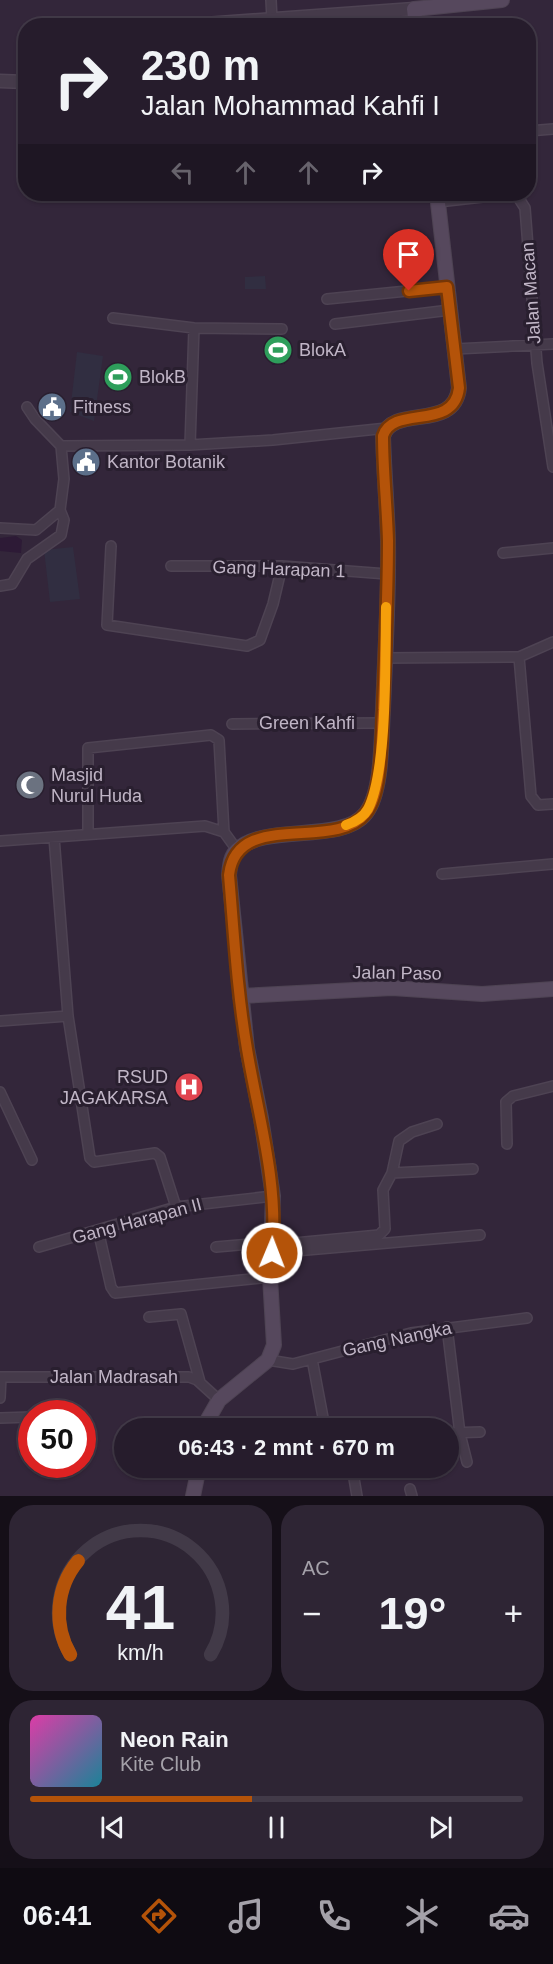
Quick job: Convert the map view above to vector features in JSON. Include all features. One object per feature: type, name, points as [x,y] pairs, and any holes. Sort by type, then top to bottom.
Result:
[{"type":"main road","points":[[415,18],[414,9],[502,0]]},
{"type":"main road","points":[[209,1418],[219,1400],[268,1360],[274,1345],[270,1277],[273,1246],[273,1196],[240,996],[229,875],[231,859],[237,850],[247,843],[275,836],[335,829],[358,821],[367,812],[376,789],[382,723],[387,574],[383,436],[387,428],[396,423],[444,411],[454,404],[459,388],[437,201]]},
{"type":"main road","name":"Jalan Paso","points":[[240,996],[392,988],[482,994],[553,989]]},
{"type":"main road","points":[[194,1496],[197,1478]]},
{"type":"street","points":[[270,0],[272,18]]},
{"type":"street","points":[[298,18],[414,9]]},
{"type":"street","points":[[0,81],[18,82]]},
{"type":"street","points":[[536,130],[553,129]]},
{"type":"street","name":"Jalan Macan","points":[[520,201],[525,208],[535,345],[553,469]]},
{"type":"street","points":[[327,299],[447,287]]},
{"type":"street","points":[[334,324],[450,310]]},
{"type":"street","points":[[113,318],[194,328],[282,329]]},
{"type":"street","points":[[190,445],[194,328]]},
{"type":"street","points":[[455,349],[553,344]]},
{"type":"street","points":[[0,586],[12,584],[27,559],[61,535],[64,520],[60,510],[63,479],[61,446],[35,419],[27,407]]},
{"type":"street","points":[[61,446],[190,445],[273,440],[387,428]]},
{"type":"street","points":[[0,528],[36,530],[60,510]]},
{"type":"street","points":[[111,546],[107,626],[247,646],[260,640],[273,604],[282,566]]},
{"type":"street","points":[[503,553],[553,548]]},
{"type":"street","name":"Gang Harapan 1","points":[[171,566],[282,566],[387,574]]},
{"type":"street","points":[[385,658],[519,657],[553,642]]},
{"type":"street","points":[[519,657],[531,796],[538,806],[553,804]]},
{"type":"street","name":"Green Kahfi","points":[[232,724],[382,723]]},
{"type":"street","points":[[88,834],[88,748],[211,735],[219,740],[224,832],[237,850]]},
{"type":"street","points":[[0,842],[205,826],[224,832]]},
{"type":"street","points":[[54,837],[68,1016],[90,1158],[94,1162],[155,1153],[160,1157],[176,1207]]},
{"type":"street","points":[[442,874],[553,864]]},
{"type":"street","points":[[0,1022],[68,1016]]},
{"type":"street","points":[[507,1144],[506,1102],[513,1096],[553,1086]]},
{"type":"street","points":[[0,1092],[32,1160]]},
{"type":"street","points":[[273,1246],[379,1235],[386,1229],[383,1190],[392,1173],[399,1141],[412,1132],[437,1124]]},
{"type":"street","points":[[392,1173],[473,1168]]},
{"type":"street","name":"Gang Harapan II","points":[[39,1247],[176,1207],[273,1196]]},
{"type":"street","points":[[98,1230],[111,1287],[115,1293],[270,1277]]},
{"type":"street","points":[[216,1247],[480,1235]]},
{"type":"street","points":[[149,1317],[181,1314],[200,1382]]},
{"type":"street","name":"Gang Nangka","points":[[268,1360],[294,1364],[411,1333],[527,1318]]},
{"type":"street","points":[[447,1327],[460,1434],[467,1462]]},
{"type":"street","points":[[312,1359],[323,1418]]},
{"type":"street","points":[[0,1398],[1,1377]]},
{"type":"street","name":"Jalan Madrasah","points":[[1,1377],[189,1377],[200,1382],[219,1400]]},
{"type":"street","points":[[0,1418],[18,1417]]},
{"type":"street","points":[[460,1434],[480,1432]]},
{"type":"street","points":[[354,1478],[357,1496]]},
{"type":"shaded area","points":[[265,276],[266,289],[245,289],[245,277]]},
{"type":"shaded area","name":"BlokA","points":[[270,337],[283,337],[285,364],[272,365]]},
{"type":"shaded area","points":[[77,352],[103,356],[94,421],[70,412]]},
{"type":"shaded area","name":"BlokB","points":[[106,368],[132,371],[129,387],[104,384]]},
{"type":"shaded area","points":[[16,536],[22,540],[21,553],[0,551],[0,538]]},
{"type":"shaded area","points":[[73,547],[80,599],[50,602],[44,550]]},
{"type":"slow traffic","points":[[346,825],[358,821],[367,812],[376,789],[382,727],[386,607]]},
{"type":"place","name":"BlokA","points":[[278,350]]},
{"type":"place","name":"BlokB","points":[[118,377]]},
{"type":"place","name":"Fitness","points":[[52,407]]},
{"type":"place","name":"Kantor Botanik","points":[[86,462]]},
{"type":"place","name":"Masjid Nurul Huda","points":[[30,785]]},
{"type":"place","name":"RSUD JAGAKARSA","points":[[189,1087]]},
{"type":"route","points":[[272,1253],[273,1196],[240,996],[229,875],[231,859],[237,850],[247,843],[275,836],[335,829],[358,821],[367,812],[376,789],[382,727],[388,563],[383,436],[391,425],[450,408],[458,397],[459,388],[447,287],[409,291]]}]
